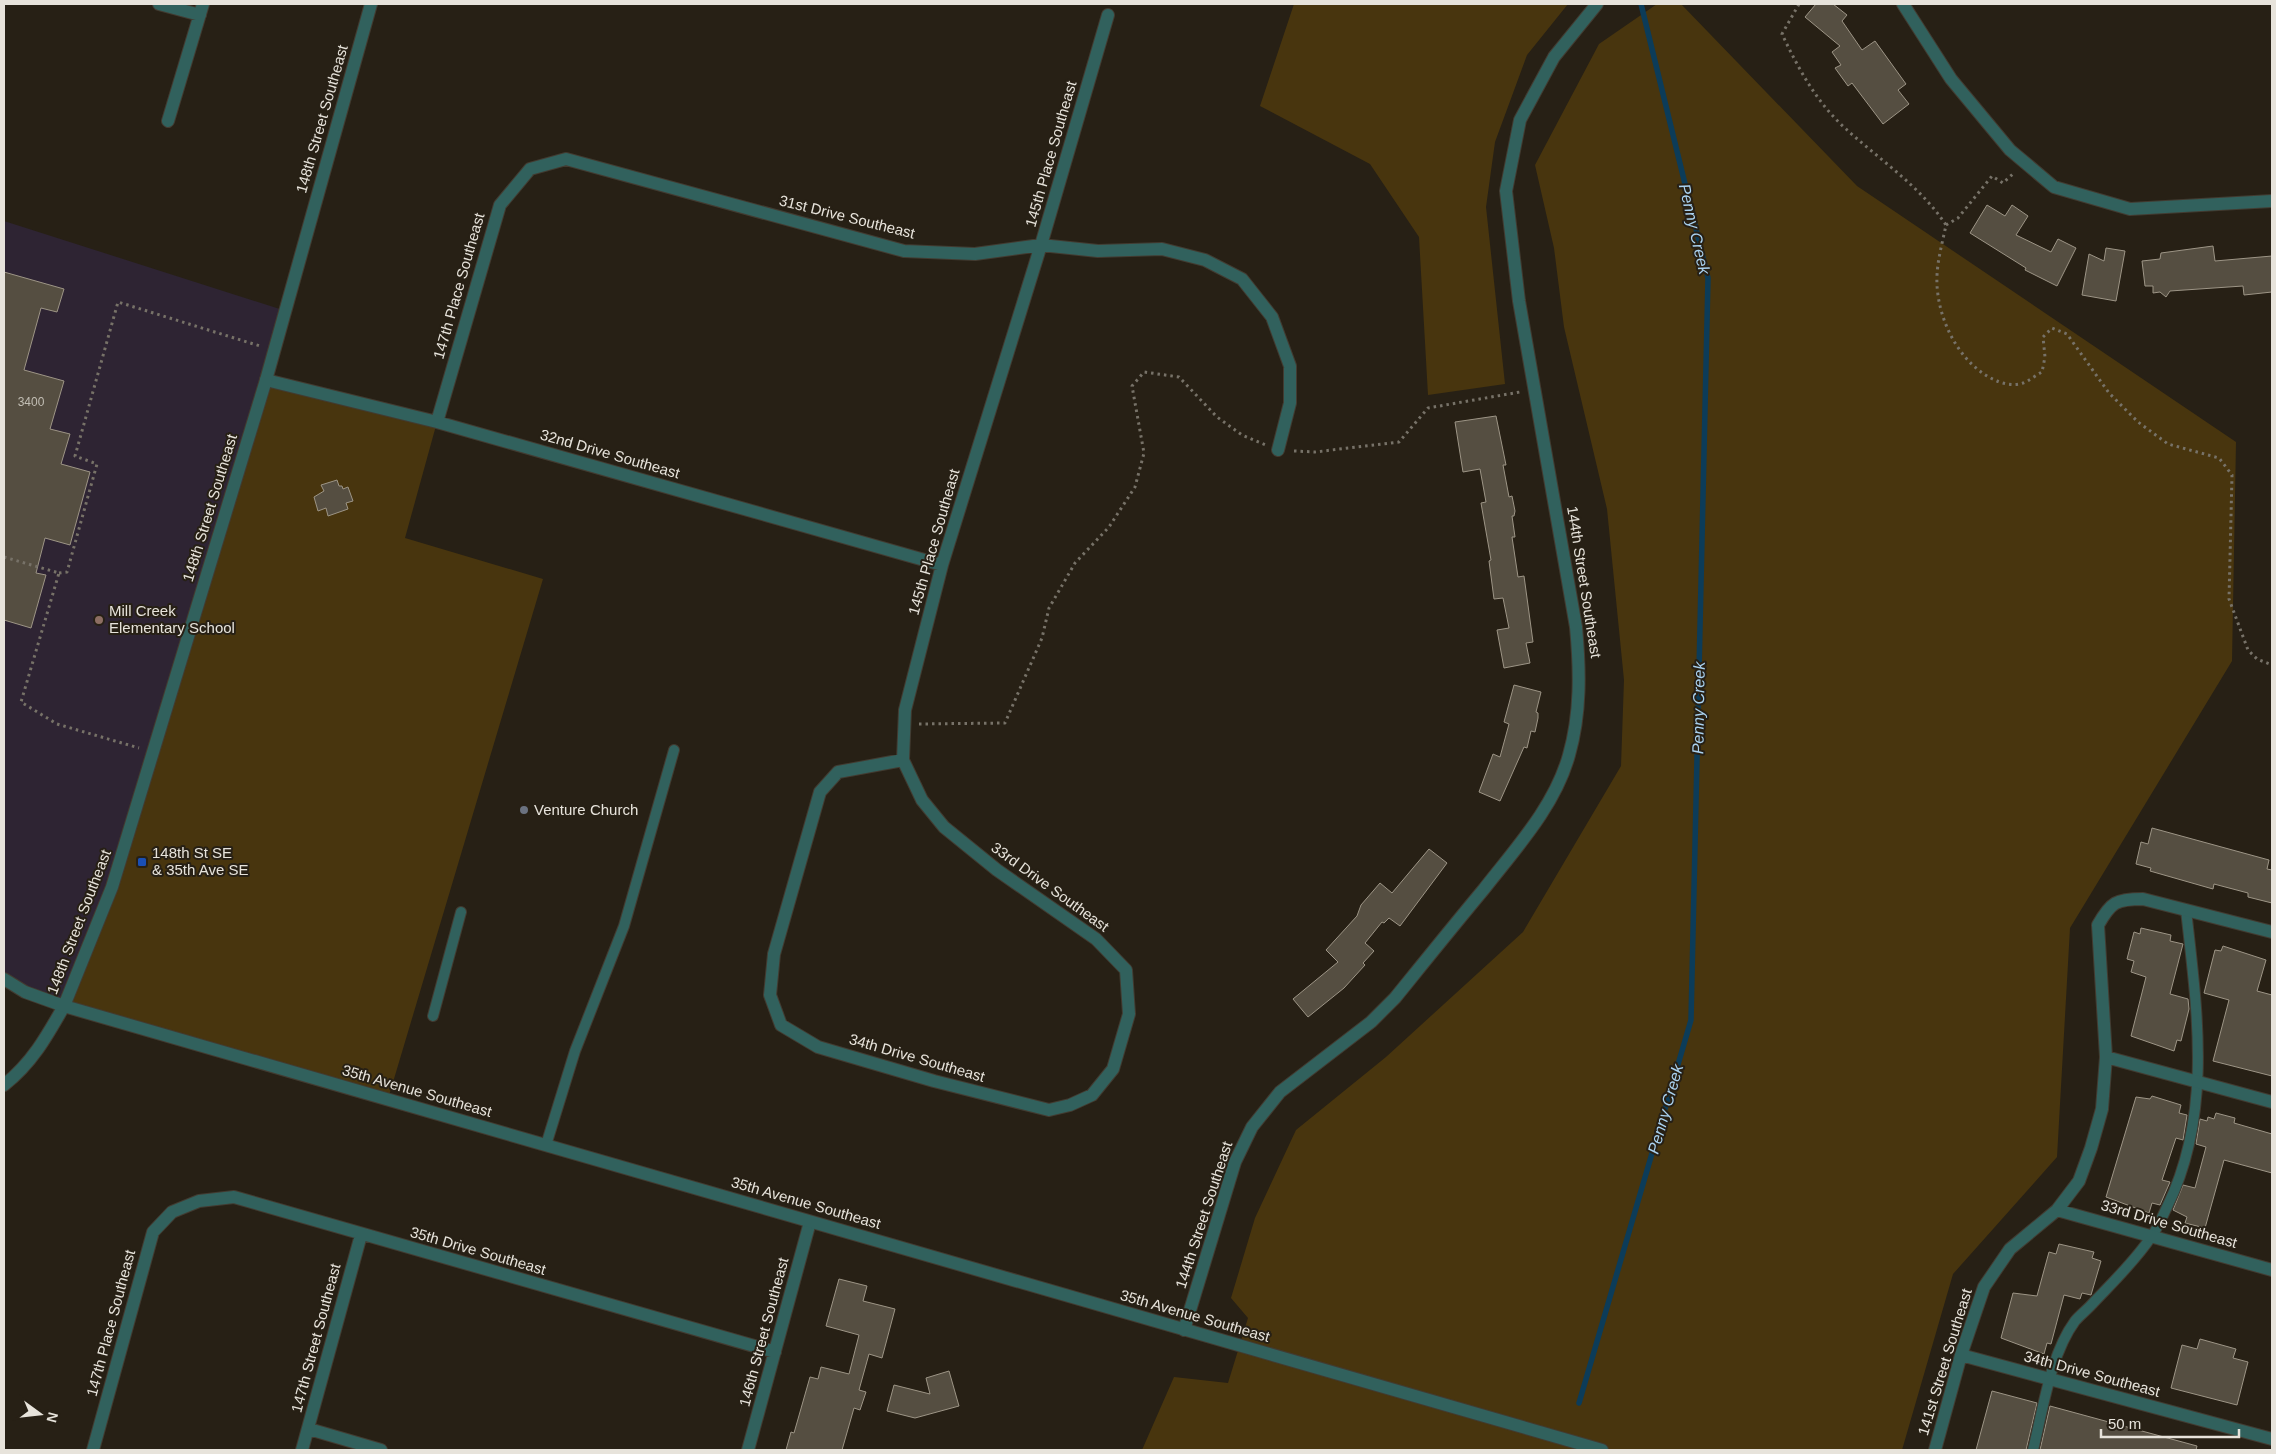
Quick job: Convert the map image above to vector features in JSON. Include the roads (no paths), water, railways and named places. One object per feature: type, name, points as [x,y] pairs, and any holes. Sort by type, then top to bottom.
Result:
[{"type":"street","points":[[159,4],[201,10],[168,121]]},
{"type":"street","name":"148th Street Southeast","points":[[4,1085],[20,1073],[41,1047],[64,1006],[112,887],[274,353],[371,4]]},
{"type":"street","name":"144th Street Southeast","points":[[1184,1330],[1235,1162],[1252,1127],[1280,1092],[1372,1022],[1395,998],[1535,824],[1554,791],[1569,756],[1577,715],[1580,668],[1576,627],[1519,301],[1506,191],[1520,120],[1554,57],[1597,4]]},
{"type":"street","points":[[1903,4],[1952,79],[2010,150],[2054,187],[2130,209],[2216,206],[2272,201]]},
{"type":"street","name":"145th Place Southeast","points":[[903,760],[905,710],[942,566],[1041,244],[1108,15]]},
{"type":"street","name":"31st Drive Southeast","points":[[530,168],[566,159],[904,251],[975,254],[1041,244],[1098,251],[1162,249],[1205,260],[1242,279],[1272,317],[1290,366],[1290,403],[1278,450]]},
{"type":"street","name":"147th Place Southeast","points":[[437,422],[500,205],[530,168]]},
{"type":"street","name":"32nd Drive Southeast","points":[[266,380],[437,422],[942,566]]},
{"type":"street","name":"34th Drive Southeast","points":[[903,760],[838,772],[820,792],[774,954],[770,995],[781,1025],[818,1047],[934,1081],[1049,1110]]},
{"type":"street","name":"33rd Drive Southeast","points":[[903,760],[922,800],[944,827],[997,870],[1096,939],[1126,970],[1129,1014],[1112,1070],[1092,1095],[1070,1105],[1049,1110]]},
{"type":"street","name":"141st Street Southeast","points":[[1935,1450],[1961,1355],[1984,1287],[2010,1249],[2057,1210],[2079,1181],[2092,1148],[2102,1108],[2106,1057],[2098,926],[2108,908],[2125,898],[2143,899],[2186,910]]},
{"type":"street","points":[[2186,910],[2272,932]]},
{"type":"street","name":"35th Avenue Southeast","points":[[4,979],[25,992],[64,1006],[1602,1450]]},
{"type":"street","points":[[2106,1057],[2272,1102]]},
{"type":"street","name":"35th Drive Southeast","points":[[172,1212],[199,1201],[234,1197],[775,1352]]},
{"type":"street","name":"33rd Drive Southeast","points":[[2057,1210],[2272,1270]]},
{"type":"street","name":"147th Place Southeast","points":[[93,1450],[152,1232],[172,1212]]},
{"type":"street","name":"146th Street Southeast","points":[[748,1450],[810,1222]]},
{"type":"street","name":"147th Street Southeast","points":[[302,1450],[361,1234]]},
{"type":"street","name":"34th Drive Southeast","points":[[1961,1355],[2272,1439]]},
{"type":"street","points":[[309,1429],[381,1450]]},
{"type":"lane","points":[[546,1145],[575,1051],[624,926],[674,750]]},
{"type":"lane","points":[[2033,1450],[2050,1379],[2064,1340],[2075,1321],[2131,1263],[2152,1236],[2176,1188],[2187,1151],[2198,1082],[2198,1018],[2186,910]]},
{"type":"lane","points":[[433,1016],[461,912]]},
{"type":"waterway","name":"Penny Creek","points":[[1579,1403],[1691,1020],[1708,278],[1641,4]]},
{"type":"place","name":"Mill Creek Elementary School","points":[[99,620]]},
{"type":"place","name":"Venture Church","points":[[524,810]]},
{"type":"place","name":"148th St SE & 35th Ave SE","points":[[142,862]]}]
